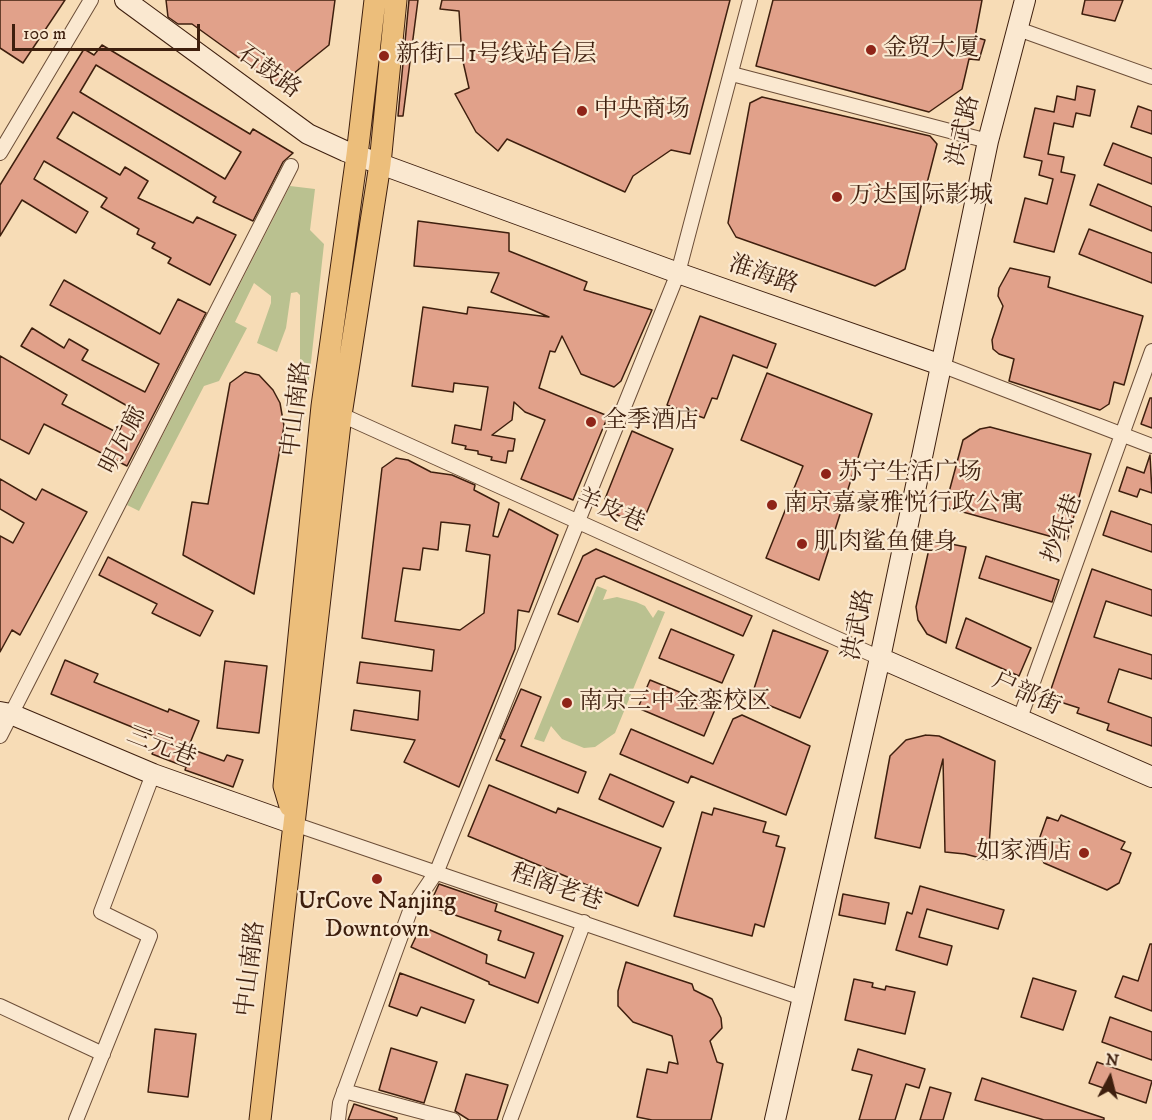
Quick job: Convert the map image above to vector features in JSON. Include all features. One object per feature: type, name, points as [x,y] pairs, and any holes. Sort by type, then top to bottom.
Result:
[{"type":"main road","name":"石鼓路","points":[[125,0],[308,134],[357,155]]},
{"type":"main road","name":"中山南路","points":[[260,1120],[294,824],[284,786],[332,410],[375,0]]},
{"type":"main road","name":"中山南路","points":[[332,410],[380,164],[396,0]]},
{"type":"main road","name":"洪武路","points":[[776,1120],[880,658],[988,141],[1025,0]]},
{"type":"main road","name":"淮海路","points":[[357,155],[678,273],[941,364]]},
{"type":"main road","name":"户部街","points":[[880,658],[1019,721],[1152,777]]},
{"type":"main road","name":"三元巷","points":[[4,716],[153,774],[294,824]]},
{"type":"street","points":[[0,153],[91,0]]},
{"type":"street","points":[[338,1120],[344,1091],[410,911],[437,871],[504,700],[579,524],[678,273],[750,0]]},
{"type":"street","points":[[1017,29],[1152,77]]},
{"type":"street","points":[[732,74],[988,141]]},
{"type":"street","name":"明瓦廊","points":[[0,736],[4,716],[291,166]]},
{"type":"street","name":"抄纸巷","points":[[1019,721],[1152,351]]},
{"type":"street","name":"淮海路","points":[[941,364],[1152,446]]},
{"type":"street","name":"羊皮巷","points":[[332,410],[579,524],[880,658]]},
{"type":"street","points":[[76,1120],[150,936],[101,912],[153,774]]},
{"type":"street","name":"程阁老巷","points":[[294,824],[437,871],[802,998]]},
{"type":"street","points":[[510,1120],[584,922]]},
{"type":"street","points":[[0,1006],[103,1054]]},
{"type":"street","points":[[344,1091],[453,1120]]},
{"type":"green space","points":[[290,186],[315,189],[310,230],[324,244],[309,380],[300,378],[300,295],[297,292],[291,293],[286,328],[277,352],[257,343],[271,303],[271,296],[254,283],[235,322],[247,328],[219,381],[204,386],[139,511],[127,505]]},
{"type":"green space","points":[[597,586],[607,590],[603,600],[617,597],[636,602],[645,606],[653,618],[658,610],[665,612],[615,733],[595,747],[584,748],[562,739],[551,726],[544,742],[534,739]]},
{"type":"building","points":[[0,0],[65,0],[23,63],[0,48]]},
{"type":"building","points":[[166,0],[335,0],[329,45],[278,86],[192,24],[178,24],[168,17]]},
{"type":"building","points":[[409,0],[418,0],[403,116],[398,116]]},
{"type":"building","name":"中央商场","points":[[442,0],[730,0],[690,154],[671,150],[633,176],[625,192],[507,139],[498,151],[476,132],[455,94],[469,88],[462,57],[459,11],[440,9]]},
{"type":"building","name":"金贸大厦","points":[[773,0],[982,0],[975,37],[985,40],[979,60],[969,59],[962,89],[929,112],[756,66]]},
{"type":"building","points":[[1085,0],[1123,0],[1115,21],[1082,14]]},
{"type":"building","points":[[102,45],[250,134],[253,129],[293,153],[283,162],[253,221],[213,202],[216,197],[73,112],[57,138],[120,175],[125,167],[148,181],[138,198],[193,223],[197,217],[236,235],[210,285],[168,263],[171,258],[152,248],[155,243],[137,234],[139,229],[101,207],[107,198],[44,161],[34,179],[88,212],[76,233],[22,200],[0,236],[0,185],[84,49],[94,55]],"holes":[[[96,65],[241,152],[225,179],[80,92]]]},
{"type":"building","points":[[1077,86],[1095,90],[1090,116],[1076,113],[1073,127],[1054,123],[1048,154],[1064,157],[1061,172],[1075,175],[1054,252],[1014,242],[1025,198],[1047,204],[1053,179],[1039,175],[1042,161],[1024,157],[1035,108],[1054,112],[1057,96],[1075,100]]},
{"type":"building","points":[[762,97],[930,136],[937,144],[905,269],[875,286],[736,237],[728,223],[750,103]]},
{"type":"building","points":[[1138,106],[1152,111],[1152,134],[1131,127]]},
{"type":"building","points":[[1113,143],[1152,158],[1152,184],[1104,165]]},
{"type":"building","points":[[1098,184],[1152,207],[1152,231],[1090,205]]},
{"type":"building","points":[[418,221],[509,233],[509,251],[587,282],[584,290],[652,310],[621,381],[614,387],[581,374],[562,336],[555,352],[550,351],[539,388],[608,416],[573,500],[521,479],[545,420],[525,412],[514,402],[512,420],[492,435],[515,439],[513,451],[508,451],[506,463],[491,460],[492,457],[452,443],[455,425],[481,430],[488,387],[454,383],[453,392],[412,386],[423,307],[467,314],[468,307],[549,317],[491,292],[499,273],[414,266]]},
{"type":"building","points":[[1089,229],[1152,253],[1152,283],[1079,254]]},
{"type":"building","points":[[1010,268],[1050,277],[1048,287],[1143,316],[1124,385],[1114,382],[1109,404],[1100,410],[1009,381],[1014,359],[999,354],[993,349],[992,340],[1003,306],[998,296],[999,288]]},
{"type":"building","points":[[64,280],[160,334],[178,299],[206,313],[127,466],[44,424],[29,454],[0,439],[0,356],[67,395],[62,404],[118,433],[131,408],[21,346],[32,328],[64,348],[69,339],[88,350],[82,360],[145,392],[159,364],[50,305]]},
{"type":"building","points":[[700,316],[776,344],[767,368],[733,355],[717,399],[712,398],[704,418],[667,405]]},
{"type":"building","points":[[245,372],[259,375],[273,390],[280,403],[284,426],[254,594],[183,555],[192,502],[208,504],[230,383]]},
{"type":"building","name":"苏宁生活广场","points":[[767,373],[872,414],[819,580],[766,558],[803,466],[741,440]]},
{"type":"building","points":[[1150,398],[1152,398],[1152,428],[1141,424]]},
{"type":"building","points":[[990,427],[1091,454],[1067,541],[945,507],[963,440],[980,429]]},
{"type":"building","points":[[632,431],[673,449],[641,526],[609,511],[605,499]]},
{"type":"building","points":[[1150,455],[1152,493],[1140,489],[1137,497],[1119,491],[1127,467],[1144,473]]},
{"type":"building","points":[[396,458],[408,460],[431,472],[452,475],[475,485],[474,490],[499,503],[493,536],[498,537],[509,509],[558,535],[529,612],[518,610],[515,649],[459,787],[404,762],[415,740],[351,730],[354,710],[418,720],[420,691],[357,683],[360,662],[432,671],[434,650],[362,638],[382,468]],"holes":[[[441,522],[470,525],[466,551],[490,555],[484,613],[460,630],[395,621],[403,568],[420,570],[423,548],[438,550]]]},
{"type":"building","points":[[0,479],[36,500],[42,489],[87,512],[20,635],[12,630],[0,652],[0,536],[13,543],[24,523],[0,509]]},
{"type":"building","points":[[1111,511],[1152,525],[1152,552],[1103,535]]},
{"type":"building","points":[[931,540],[966,547],[946,643],[927,634],[918,620],[916,607]]},
{"type":"building","points":[[596,549],[752,616],[743,636],[604,576],[596,579],[578,622],[558,614],[583,556]]},
{"type":"building","points":[[986,556],[1059,580],[1052,602],[979,578]]},
{"type":"building","points":[[108,557],[213,611],[200,636],[152,613],[157,604],[99,575]]},
{"type":"building","points":[[1092,569],[1152,590],[1152,616],[1106,601],[1094,637],[1152,655],[1152,679],[1119,669],[1108,702],[1152,718],[1152,746],[1107,730],[1109,724],[1077,713],[1079,708],[1048,698]]},
{"type":"building","points":[[966,618],[1031,648],[1019,676],[956,648]]},
{"type":"building","points":[[671,629],[734,655],[722,683],[659,658]]},
{"type":"building","points":[[773,630],[828,651],[800,718],[751,698]]},
{"type":"building","points":[[65,660],[98,674],[94,682],[168,712],[169,709],[199,721],[188,748],[224,761],[227,755],[243,760],[233,787],[185,770],[186,767],[152,754],[159,738],[51,694]]},
{"type":"building","points":[[225,661],[267,666],[259,733],[217,728]]},
{"type":"building","points":[[650,680],[716,707],[704,736],[638,708]]},
{"type":"building","points":[[521,689],[541,697],[521,746],[586,772],[578,793],[496,760],[505,740],[500,738]]},
{"type":"building","points":[[742,715],[810,746],[786,815],[691,776],[688,783],[620,754],[631,729],[713,764],[733,719]]},
{"type":"building","points":[[926,735],[939,736],[995,761],[988,860],[945,852],[943,759],[920,848],[875,838],[890,756],[906,740]]},
{"type":"building","points":[[610,774],[674,802],[663,827],[599,799]]},
{"type":"building","points":[[489,785],[556,813],[558,808],[661,848],[638,906],[468,836]]},
{"type":"building","points":[[714,808],[766,822],[763,832],[779,836],[776,846],[785,848],[764,927],[755,924],[752,936],[674,916],[702,812],[712,815]]},
{"type":"building","points":[[1061,815],[1125,842],[1121,849],[1131,853],[1119,883],[1107,890],[1044,863],[1036,848],[1047,817],[1058,821]]},
{"type":"building","points":[[439,884],[497,904],[495,911],[563,936],[538,1003],[489,984],[489,982],[411,947],[421,926],[487,955],[486,963],[525,978],[534,953],[498,940],[501,931],[429,906]]},
{"type":"building","points":[[920,886],[1004,910],[998,929],[927,909],[919,937],[952,946],[947,965],[896,950],[907,912],[912,914]]},
{"type":"building","points":[[843,894],[889,903],[885,924],[839,915]]},
{"type":"building","points":[[1150,944],[1152,944],[1152,1011],[1115,997],[1123,976],[1138,981]]},
{"type":"building","points":[[626,962],[692,984],[694,990],[712,999],[721,1018],[722,1028],[710,1041],[717,1062],[723,1064],[711,1120],[652,1120],[637,1117],[647,1069],[667,1073],[669,1062],[678,1064],[672,1036],[633,1022],[618,1006],[618,991]]},
{"type":"building","points":[[400,973],[474,1000],[465,1023],[421,1007],[417,1016],[389,1006]]},
{"type":"building","points":[[1033,978],[1076,991],[1063,1030],[1021,1017]]},
{"type":"building","points":[[854,979],[873,983],[872,987],[885,990],[886,986],[915,992],[905,1034],[845,1020]]},
{"type":"building","points":[[1110,1017],[1152,1032],[1152,1060],[1102,1042]]},
{"type":"building","points":[[155,1029],[196,1034],[188,1097],[148,1092]]},
{"type":"building","points":[[391,1048],[437,1062],[424,1103],[379,1090]]},
{"type":"building","points":[[858,1049],[925,1069],[919,1088],[906,1084],[895,1120],[859,1120],[872,1075],[852,1070]]},
{"type":"building","points":[[1097,1062],[1152,1081],[1146,1103],[1089,1083]]},
{"type":"building","points":[[466,1074],[508,1085],[497,1120],[469,1120],[455,1111]]},
{"type":"building","points":[[982,1078],[1104,1118],[1104,1120],[1044,1120],[975,1100]]},
{"type":"building","points":[[930,1087],[951,1093],[943,1120],[920,1120]]},
{"type":"building","points":[[354,1104],[397,1118],[397,1120],[348,1120]]},
{"type":"place","name":"金贸大厦","points":[[871,50]]},
{"type":"place","name":"新街口1号线站台层","points":[[384,56]]},
{"type":"place","name":"中央商场","points":[[582,111]]},
{"type":"place","name":"万达国际影城","points":[[837,197]]},
{"type":"place","name":"全季酒店","points":[[591,422]]},
{"type":"place","name":"苏宁生活广场","points":[[826,474]]},
{"type":"place","name":"南京嘉豪雅悦行政公寓","points":[[772,505]]},
{"type":"place","name":"肌肉鲨鱼健身","points":[[802,544]]},
{"type":"place","name":"南京三中金銮校区","points":[[567,703]]},
{"type":"place","name":"如家酒店","points":[[1084,853]]},
{"type":"place","name":"UrCove Nanjing Downtown","points":[[377,879]]}]
